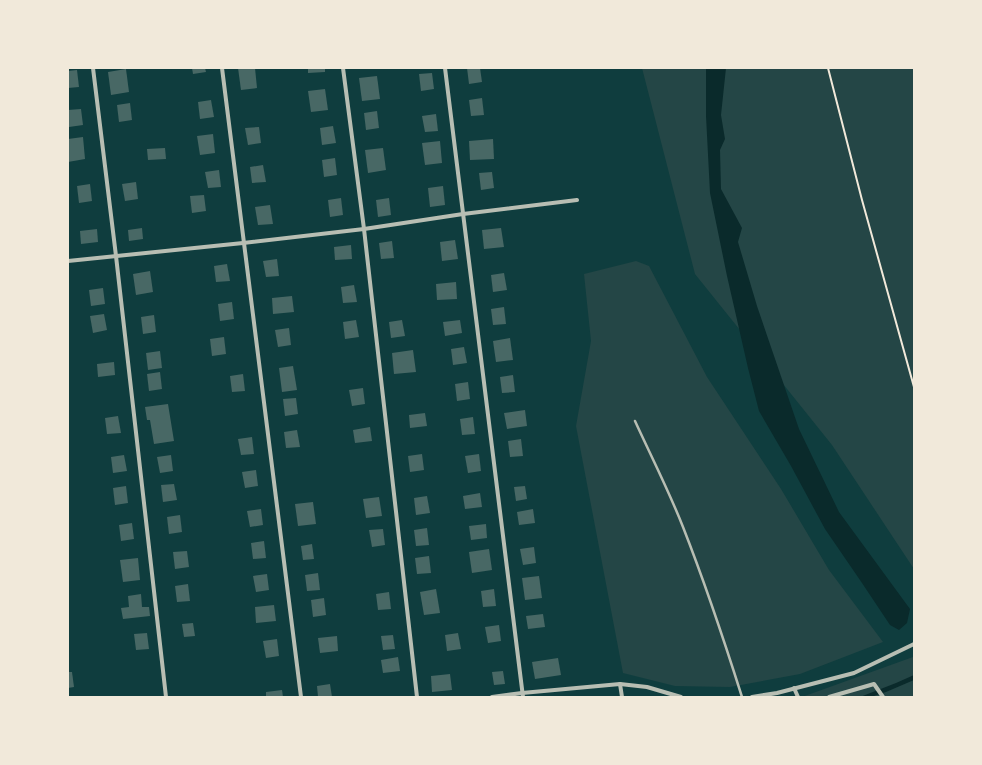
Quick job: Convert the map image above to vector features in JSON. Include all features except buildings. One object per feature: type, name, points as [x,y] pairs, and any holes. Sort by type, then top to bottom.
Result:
[{"type":"street","points":[[93,68],[166,697]]},
{"type":"street","points":[[222,68],[301,697]]},
{"type":"street","points":[[343,68],[364,229],[417,697]]},
{"type":"street","points":[[445,68],[522,695]]},
{"type":"street","points":[[68,261],[364,229],[463,214],[577,200]]},
{"type":"street","points":[[752,697],[777,693],[854,673],[914,644]]},
{"type":"street","points":[[620,684],[622,697]]},
{"type":"street","points":[[492,697],[620,684],[647,687],[681,697]]},
{"type":"street","points":[[829,697],[874,684],[882,696]]},
{"type":"street","points":[[794,688],[798,697]]},
{"type":"lane","points":[[635,421],[682,525],[716,615],[742,697]]},
{"type":"path","points":[[828,68],[862,200],[914,387]]},
{"type":"shaded area","points":[[642,68],[914,68],[914,569],[832,445],[695,274]]},
{"type":"shaded area","points":[[706,68],[726,68],[721,115],[725,139],[720,150],[721,189],[742,228],[738,242],[757,306],[799,429],[839,512],[910,609],[907,623],[899,630],[890,625],[825,529],[759,411],[727,276],[710,193],[706,116]]},
{"type":"shaded area","points":[[636,261],[649,266],[707,377],[781,489],[829,570],[883,642],[800,674],[730,687],[675,686],[623,673],[576,426],[591,341],[584,274]]},
{"type":"shaded area","points":[[913,657],[914,697],[802,697]]},
{"type":"shaded area","points":[[914,675],[914,680],[886,692],[871,697],[860,697],[896,683]]}]
